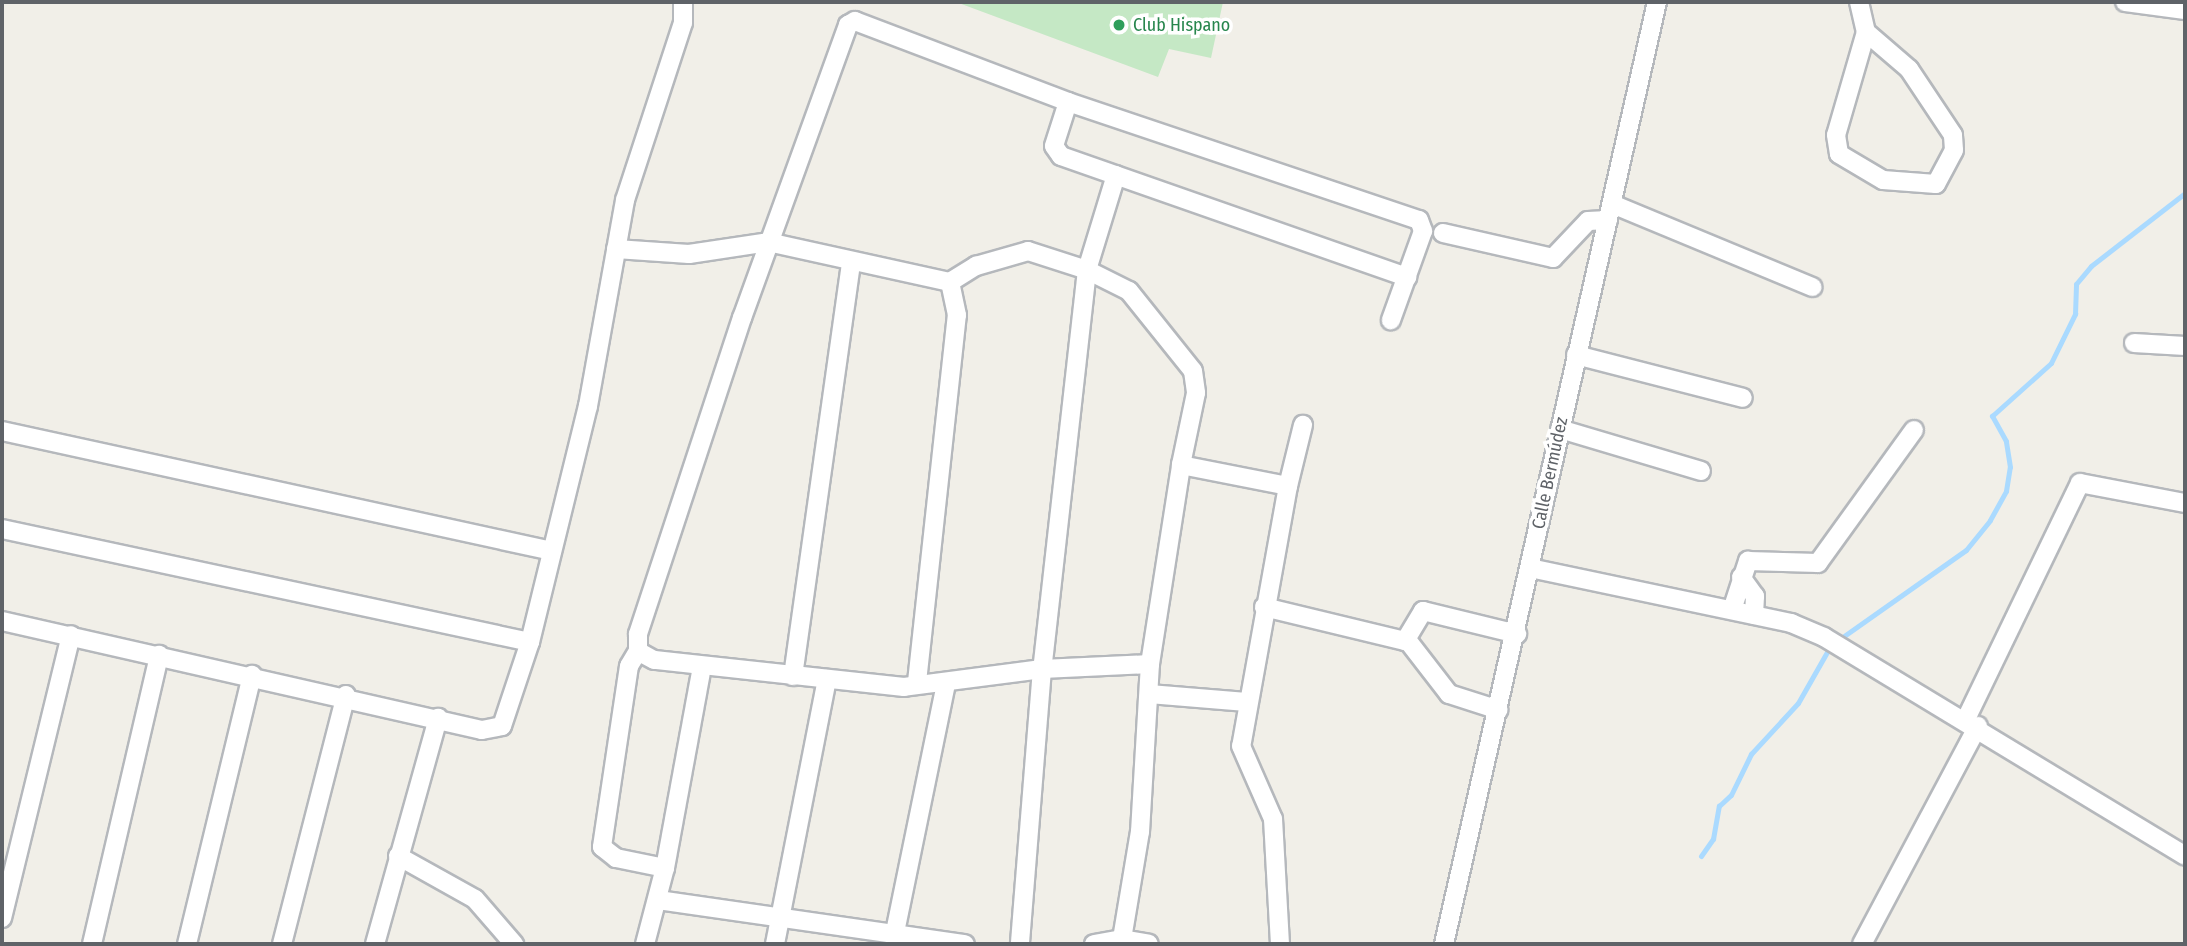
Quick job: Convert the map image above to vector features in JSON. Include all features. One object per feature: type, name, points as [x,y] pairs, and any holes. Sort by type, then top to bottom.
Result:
[{"type":"street","points":[[2,621],[345,695],[482,730],[502,726],[530,642],[588,406],[625,200],[683,23],[683,2]]},
{"type":"street","name":"Calle Bermúdez","points":[[1444,944],[1517,634],[1576,355],[1657,2]]},
{"type":"street","points":[[1859,2],[1866,32],[1836,135],[1839,154],[1883,180],[1936,184],[1954,150],[1953,135],[1909,69],[1866,32]]},
{"type":"street","points":[[2125,2],[2185,10]]},
{"type":"street","points":[[665,868],[615,858],[602,847],[629,666],[638,651],[638,634],[768,242],[851,22],[1068,102],[1419,220],[1423,231],[1391,320]]},
{"type":"street","points":[[1068,102],[1054,146],[1056,152],[1407,277]]},
{"type":"street","points":[[1020,944],[1042,669],[1087,270],[1116,175]]},
{"type":"street","points":[[1443,233],[1553,258],[1588,221],[1610,212],[1812,287]]},
{"type":"street","points":[[616,249],[689,254],[768,242],[851,264],[950,282],[976,266],[1028,251],[1087,270],[1129,291],[1182,351],[1193,371],[1196,393],[1181,465],[1150,664],[1140,832],[1122,939]]},
{"type":"street","points":[[793,676],[851,264]]},
{"type":"street","points":[[917,682],[957,315],[950,282]]},
{"type":"street","points":[[2134,343],[2185,346]]},
{"type":"street","points":[[1576,355],[1743,398]]},
{"type":"street","points":[[1280,944],[1273,820],[1241,746],[1264,607],[1303,425]]},
{"type":"street","points":[[1560,429],[1701,471]]},
{"type":"street","points":[[1732,610],[1741,577],[1752,559],[1804,567],[1818,563],[1914,430]]},
{"type":"street","points":[[2,431],[552,551]]},
{"type":"street","points":[[1181,465],[1288,486]]},
{"type":"street","points":[[1862,944],[1972,723],[2080,483],[2185,503]]},
{"type":"street","points":[[2,529],[530,642]]},
{"type":"street","points":[[1530,568],[1754,615],[1824,637],[1972,723],[2185,856]]},
{"type":"street","points":[[1741,577],[1755,596],[1754,615]]},
{"type":"street","points":[[1264,607],[1408,640],[1449,694],[1499,710]]},
{"type":"street","points":[[1408,640],[1423,611],[1517,634]]},
{"type":"street","points":[[2,918],[71,635]]},
{"type":"street","points":[[638,651],[654,660],[904,687],[917,682],[946,683],[1042,669],[1150,664]]},
{"type":"street","points":[[92,944],[159,655]]},
{"type":"street","points":[[645,944],[665,868],[702,666]]},
{"type":"street","points":[[187,944],[252,675]]},
{"type":"street","points":[[775,944],[827,679]]},
{"type":"street","points":[[900,939],[946,683]]},
{"type":"street","points":[[1149,694],[1247,702]]},
{"type":"street","points":[[282,944],[345,695]]},
{"type":"street","points":[[375,944],[438,718]]},
{"type":"street","points":[[398,856],[475,899],[514,944]]},
{"type":"street","points":[[657,900],[900,939],[965,944]]},
{"type":"street","points":[[1094,944],[1122,939],[1149,944]]},
{"type":"green space","name":"Club Hispano","points":[[956,2],[1223,2],[1211,58],[1169,49],[1158,77]]},
{"type":"waterway","points":[[1844,636],[1966,550],[1990,520],[2006,491],[2010,467],[2006,441],[1992,416],[2051,363],[2075,314],[2076,284],[2091,266],[2185,193]]},
{"type":"waterway","points":[[1701,856],[1713,839],[1719,806],[1731,795],[1751,754],[1798,703],[1827,652]]},
{"type":"place","name":"Club Hispano","points":[[1119,25]]}]
